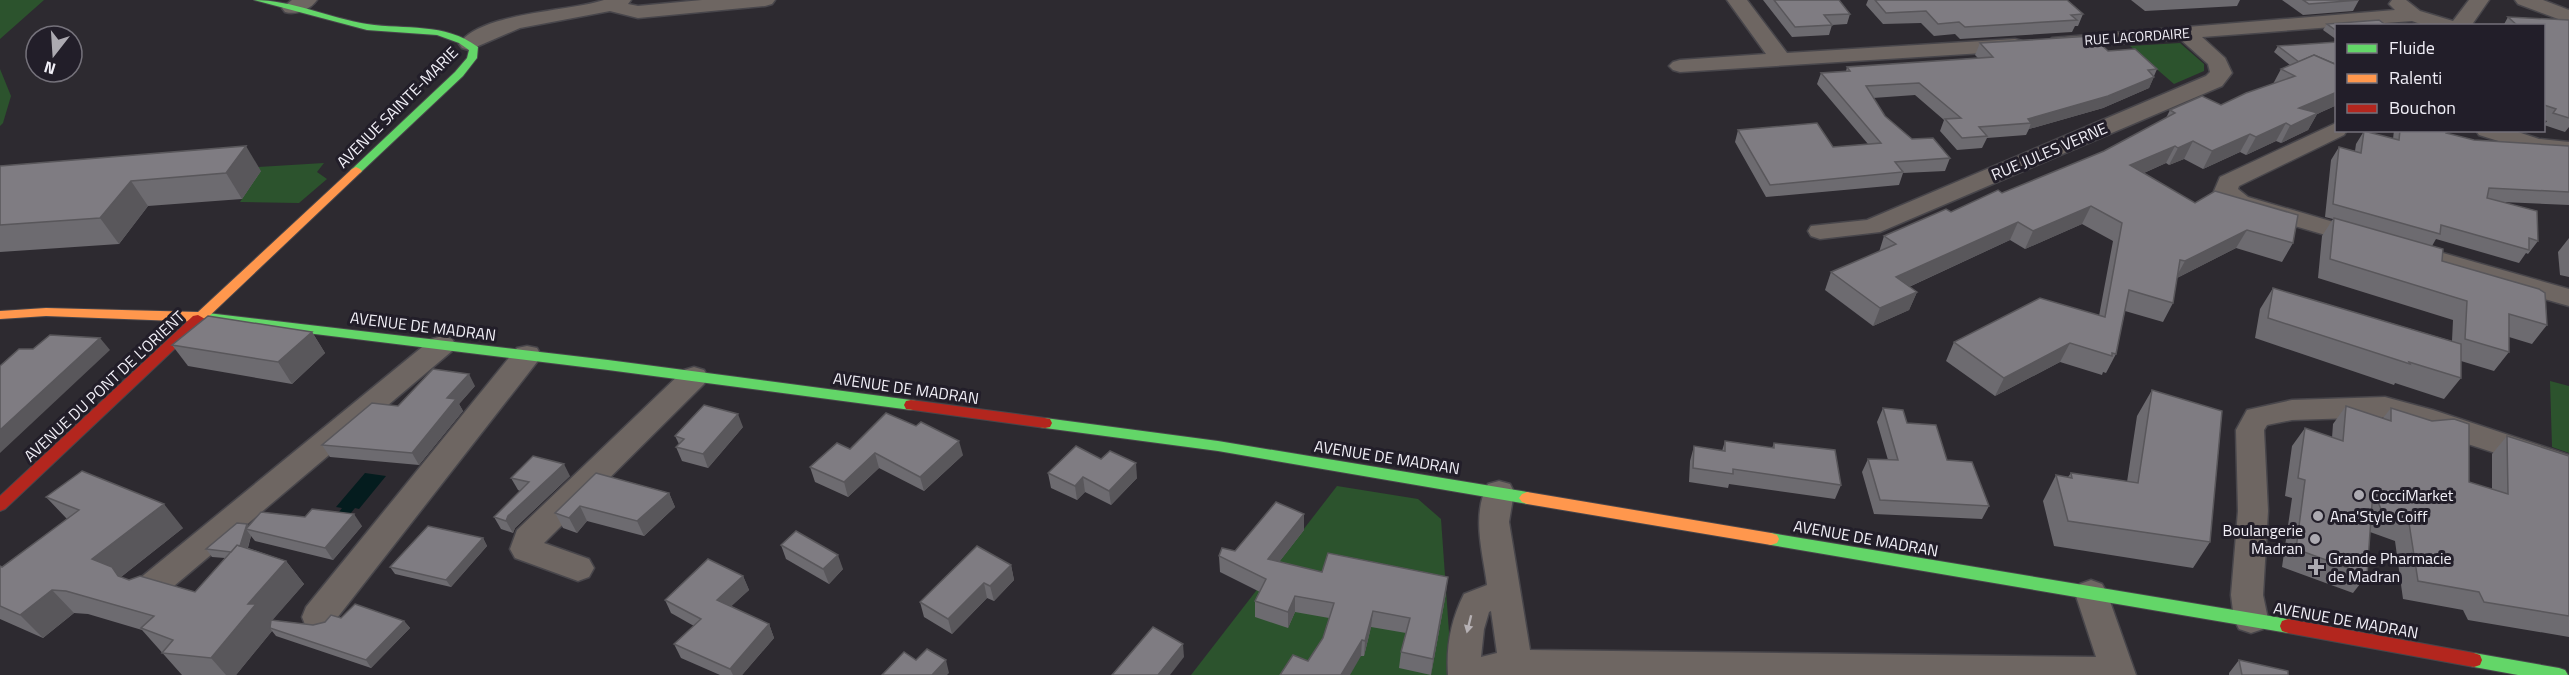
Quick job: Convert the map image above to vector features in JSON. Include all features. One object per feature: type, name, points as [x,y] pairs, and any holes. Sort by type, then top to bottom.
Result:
[{"type":"main road","name":"AVENUE SAINTE-MARIE","points":[[203,316],[459,74],[472,58],[474,49],[451,34],[368,27],[299,4],[259,0]]},
{"type":"main road","name":"AVENUE DE MADRAN","points":[[0,315],[46,312],[203,316],[694,376],[1218,446],[2251,619],[2553,674]]},
{"type":"main road","name":"AVENUE DU PONT DE L'ORIENT","points":[[0,505],[203,316]]},
{"type":"street","points":[[469,44],[491,32],[521,22],[615,3],[638,12],[765,0]]},
{"type":"street","points":[[1737,0],[1782,61]]},
{"type":"street","points":[[2393,0],[2413,15],[2442,24]]},
{"type":"street","points":[[2461,24],[2479,0]]},
{"type":"street","points":[[2525,0],[2569,17]]},
{"type":"street","name":"RUE LACORDAIRE","points":[[1680,66],[2185,33],[2413,15]]},
{"type":"street","name":"RUE JULES VERNE","points":[[1820,231],[1871,227],[2214,81],[2221,73],[2218,62],[2185,33]]},
{"type":"street","points":[[2335,131],[2228,182],[2226,191],[2239,202],[2569,298]]},
{"type":"street","points":[[2493,132],[2537,146],[2569,149]]},
{"type":"street","points":[[150,588],[442,345]]},
{"type":"street","points":[[318,617],[527,355]]},
{"type":"street","points":[[578,568],[526,549],[528,539],[694,376]]},
{"type":"street","points":[[2251,619],[2247,595],[2253,511],[2250,430],[2257,417],[2292,411],[2385,407],[2423,417],[2569,466]]},
{"type":"street","points":[[1498,492],[1494,522],[1516,670]]},
{"type":"street","points":[[1465,675],[1463,656],[1468,620],[1476,603],[1503,593]]},
{"type":"street","points":[[1483,675],[1487,669],[2118,673],[2091,593]]},
{"type":"green space","points":[[0,0],[44,0],[0,39]]},
{"type":"green space","points":[[2180,43],[2204,64],[2204,71],[2174,84],[2130,46]]},
{"type":"green space","points":[[0,69],[11,96],[0,126]]},
{"type":"green space","points":[[324,163],[317,172],[327,179],[299,203],[240,202],[260,171],[0,183]]},
{"type":"green space","points":[[2550,381],[2569,386],[2569,453],[2552,447]]},
{"type":"green space","points":[[1337,486],[1418,499],[1441,519],[1452,675],[1191,675]]},
{"type":"shaded area","points":[[365,473],[386,476],[359,509],[355,508],[350,514],[339,512],[342,508],[336,507]]},
{"type":"building","points":[[1774,0],[1839,0],[1850,14],[1824,15],[1832,25],[1795,27]]},
{"type":"building","points":[[1875,0],[2067,0],[2083,14],[2071,15],[2077,20],[1965,27],[1959,22],[1938,24],[1926,11],[1886,13]]},
{"type":"building","points":[[2303,0],[2359,0],[2309,4]]},
{"type":"building","points":[[2508,17],[2569,20],[2569,118],[2553,113],[2556,109],[2545,105],[2545,24],[2516,24]]},
{"type":"building","points":[[2379,20],[2384,24],[2335,24],[2335,30],[2327,24]]},
{"type":"building","points":[[2092,36],[2108,51],[2135,49],[2157,69],[2148,70],[2154,77],[2108,96],[2028,119],[2031,123],[1979,127],[1987,136],[1962,138],[1945,119],[1961,118],[1919,83],[1866,86],[1885,116],[1912,139],[1933,138],[1950,158],[1895,162],[1903,172],[1770,185],[1738,130],[1817,123],[1833,147],[1881,143],[1821,73],[1850,71],[1847,67],[1993,57],[1980,43]]},
{"type":"building","points":[[2335,42],[2335,64],[2314,55],[2299,62],[2278,46]]},
{"type":"building","points":[[2314,55],[2335,64],[2335,93],[2299,108],[2318,113],[2291,126],[2286,123],[2256,137],[2250,134],[2212,151],[2193,141],[2130,165],[2195,203],[2215,191],[2298,215],[2293,243],[2247,230],[2185,261],[2180,260],[2173,303],[2129,290],[2116,354],[2112,353],[2112,356],[2070,343],[2004,378],[1954,342],[2040,298],[2105,317],[2122,223],[2091,206],[2033,231],[2018,222],[1896,277],[1917,292],[1880,308],[1831,272],[1896,244],[1884,236],[1946,209],[1951,212],[1998,190],[2002,193],[2104,151],[2175,113],[2170,110],[2202,96],[2221,105],[2246,93],[2295,76],[2281,69]]},
{"type":"building","points":[[2364,132],[2399,140],[2400,132],[2446,132],[2474,140],[2569,146],[2569,192],[2489,188],[2487,198],[2537,211],[2538,241],[2529,238],[2529,250],[2441,225],[2440,234],[2333,204],[2339,147],[2361,153]]},
{"type":"building","points":[[246,146],[226,173],[131,181],[100,218],[0,225],[0,166]]},
{"type":"building","points":[[2334,218],[2443,249],[2442,261],[2539,289],[2545,293],[2547,325],[2509,314],[2509,352],[2465,339],[2467,301],[2330,259]]},
{"type":"building","points":[[2273,288],[2461,344],[2461,378],[2268,318]]},
{"type":"building","points":[[208,316],[312,332],[278,362],[172,345]]},
{"type":"building","points":[[50,335],[100,338],[0,430],[0,366],[19,349],[33,349]]},
{"type":"building","points":[[433,369],[469,374],[447,398],[456,399],[412,453],[322,445],[372,403],[398,406]]},
{"type":"building","points":[[2152,390],[2222,411],[2210,542],[2068,521],[2056,475],[2072,478],[2071,473],[2138,483]]},
{"type":"building","points":[[704,405],[738,414],[703,454],[676,447],[684,439],[675,436]]},
{"type":"building","points":[[2346,406],[2391,421],[2391,408],[2432,421],[2454,419],[2469,424],[2469,482],[2508,494],[2507,436],[2569,456],[2569,616],[2484,602],[2479,592],[2418,581],[2409,523],[2383,514],[2373,490],[2367,575],[2296,549],[2305,480],[2298,478],[2305,428],[2343,441]]},
{"type":"building","points":[[1883,408],[1903,410],[1907,423],[1936,425],[1947,460],[1972,462],[1989,506],[1880,500],[1868,459],[1898,460]]},
{"type":"building","points":[[886,413],[916,426],[921,422],[959,441],[920,477],[875,453],[844,482],[810,467],[837,443],[850,449]]},
{"type":"building","points":[[1725,441],[1774,448],[1774,443],[1835,450],[1841,485],[1733,469],[1733,474],[1693,468],[1694,446],[1725,451]]},
{"type":"building","points":[[1076,446],[1101,459],[1110,451],[1136,463],[1109,491],[1083,477],[1075,486],[1048,473]]},
{"type":"building","points":[[533,456],[564,464],[508,516],[506,521],[494,517],[529,482],[511,478]]},
{"type":"building","points":[[82,471],[164,504],[92,559],[112,567],[118,576],[129,580],[140,576],[195,592],[237,545],[286,561],[248,604],[256,604],[211,658],[162,653],[173,640],[141,628],[154,616],[66,591],[52,590],[20,615],[0,606],[0,566],[2,567],[79,510],[46,497]]},
{"type":"building","points":[[596,473],[669,493],[637,521],[580,506],[569,518],[555,513]]},
{"type":"building","points":[[1276,502],[1304,514],[1268,559],[1322,572],[1328,553],[1448,577],[1433,659],[1401,652],[1410,618],[1373,611],[1365,641],[1362,640],[1341,675],[1280,675],[1293,655],[1308,661],[1323,638],[1334,603],[1295,596],[1288,612],[1255,601],[1266,579],[1219,556],[1222,548],[1235,551]]},
{"type":"building","points":[[312,509],[354,514],[325,548],[246,529],[261,512],[305,517]]},
{"type":"building","points":[[237,523],[247,524],[240,546],[237,545],[231,552],[206,549]]},
{"type":"building","points":[[428,526],[483,538],[446,580],[390,567]]},
{"type":"building","points":[[796,531],[838,555],[823,569],[781,545]]},
{"type":"building","points":[[977,546],[1011,565],[990,586],[984,583],[948,619],[920,602]]},
{"type":"building","points":[[708,559],[743,576],[717,600],[769,624],[730,669],[674,644],[701,619],[665,600]]},
{"type":"building","points":[[355,604],[404,621],[366,660],[270,628],[271,620],[313,625],[325,622],[331,615],[341,618]]},
{"type":"building","points":[[1153,627],[1183,644],[1158,675],[1112,675]]},
{"type":"building","points":[[927,649],[946,660],[932,675],[882,675],[904,652],[916,660]]},
{"type":"building","points":[[2239,660],[2288,671],[2288,675],[2242,675]]},
{"type":"traffic: fast","points":[[259,0],[367,27],[424,30],[451,35],[474,49],[472,58],[459,74],[356,171]]},
{"type":"traffic: fast","points":[[199,316],[608,365],[911,405]]},
{"type":"traffic: fast","points":[[1045,423],[1218,446],[1527,498]]},
{"type":"traffic: fast","points":[[1771,539],[2288,626]]},
{"type":"traffic: fast","points":[[2474,660],[2559,675]]},
{"type":"traffic: slow","points":[[198,319],[356,171]]},
{"type":"traffic: slow","points":[[0,315],[46,312],[199,316]]},
{"type":"traffic: slow","points":[[1527,498],[1771,539]]},
{"type":"traffic: jam","points":[[0,505],[198,319]]},
{"type":"traffic: jam","points":[[911,405],[1045,423]]},
{"type":"traffic: jam","points":[[2288,626],[2474,660]]},
{"type":"place","name":"CocciMarket","points":[[2359,495]]},
{"type":"place","name":"Ana'Style Coiff","points":[[2318,516]]},
{"type":"place","name":"Boulangerie Madran","points":[[2315,539]]},
{"type":"place","name":"Grande Pharmacie de Madran","points":[[2316,567]]}]
